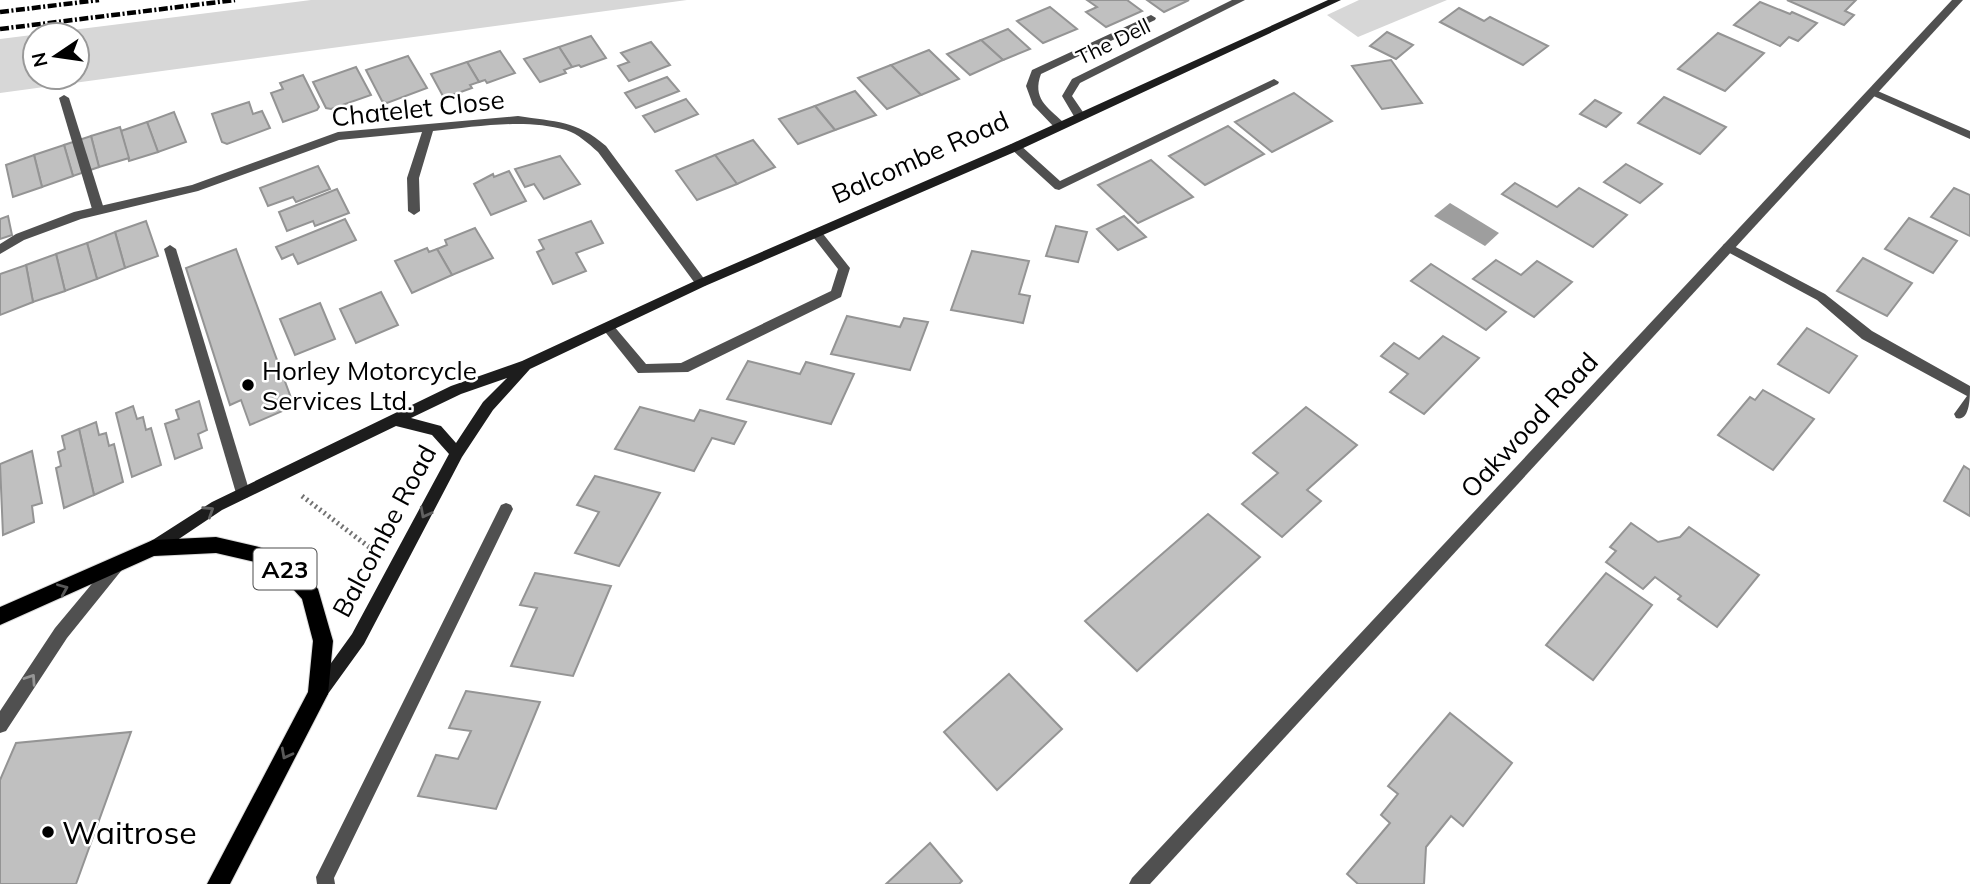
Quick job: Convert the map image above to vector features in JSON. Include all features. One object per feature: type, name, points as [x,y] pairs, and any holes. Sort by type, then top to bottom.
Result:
[{"type":"main road","name":"Balcombe Road","points":[[0,616],[153,548],[216,506],[457,390],[527,365],[701,283],[1015,147],[1335,0]]},
{"type":"main road","name":"Balcombe Road","points":[[218,884],[318,694],[358,639],[457,453],[488,406],[527,365]]},
{"type":"main road","points":[[396,419],[436,430],[457,453]]},
{"type":"main road","name":"Balcombe Road","points":[[153,548],[216,545],[259,555],[290,572],[311,595],[323,641],[318,694]]},
{"type":"street","name":"The Dell","points":[[1079,116],[1067,96],[1076,81],[1240,0]]},
{"type":"street","name":"Oakwood Road","points":[[1138,884],[1958,0]]},
{"type":"street","points":[[1059,125],[1037,103],[1031,86],[1036,72],[1151,18]]},
{"type":"street","points":[[1015,147],[1059,186],[1274,82]]},
{"type":"street","points":[[1873,92],[1970,135]]},
{"type":"street","points":[[64,98],[97,209]]},
{"type":"street","name":"Chatelet Close","points":[[0,250],[20,237],[97,209],[194,188],[338,136],[518,120],[569,127],[587,136],[602,149],[701,283]]},
{"type":"street","points":[[414,211],[413,178],[429,127]]},
{"type":"street","points":[[608,328],[643,369],[683,368],[837,294],[844,268],[816,233]]},
{"type":"street","points":[[1728,247],[1821,298],[1867,335],[1970,392]]},
{"type":"street","points":[[170,249],[243,493]]},
{"type":"street","points":[[1961,414],[1970,401]]},
{"type":"street","points":[[326,884],[325,877],[506,509]]},
{"type":"street","points":[[0,725],[61,633],[116,566]]},
{"type":"path","points":[[296,491],[374,551]]},
{"type":"shaded area","points":[[311,0],[687,0],[91,81],[91,28]]},
{"type":"shaded area","points":[[1359,0],[1447,0],[1358,37],[1327,15]]},
{"type":"shaded area","points":[[21,36],[21,90],[0,93],[0,39]]},
{"type":"shaded area","points":[[1450,203],[1499,233],[1485,246],[1434,216]]},
{"type":"building","points":[[1087,0],[1127,0],[1142,11],[1106,27],[1086,12],[1097,7]]},
{"type":"building","points":[[1147,0],[1189,0],[1164,12]]},
{"type":"building","points":[[1787,0],[1856,0],[1845,11],[1854,15],[1844,25]]},
{"type":"building","points":[[1760,2],[1817,23],[1798,41],[1789,37],[1780,46],[1734,25]]},
{"type":"building","points":[[1050,7],[1077,29],[1043,43],[1017,21]]},
{"type":"building","points":[[1459,8],[1484,21],[1490,17],[1548,46],[1523,65],[1440,22]]},
{"type":"building","points":[[1008,29],[1030,49],[1003,60],[981,40]]},
{"type":"building","points":[[1387,32],[1413,45],[1396,59],[1370,46]]},
{"type":"building","points":[[1718,33],[1764,53],[1725,91],[1678,69]]},
{"type":"building","points":[[591,36],[606,58],[581,67],[572,67],[559,47]]},
{"type":"building","points":[[981,40],[1003,60],[970,75],[947,54]]},
{"type":"building","points":[[651,42],[670,65],[629,81],[618,66],[629,62],[621,53]]},
{"type":"building","points":[[559,47],[572,67],[564,70],[566,73],[540,82],[524,59]]},
{"type":"building","points":[[929,50],[959,79],[921,95],[891,65]]},
{"type":"building","points":[[500,51],[515,73],[487,83],[485,80],[479,82],[467,62]]},
{"type":"building","points":[[408,56],[427,88],[387,103],[382,101],[366,70]]},
{"type":"building","points":[[1391,60],[1422,103],[1382,109],[1352,66]]},
{"type":"building","points":[[467,62],[479,82],[470,85],[472,88],[444,98],[431,74]]},
{"type":"building","points":[[891,65],[921,95],[887,109],[858,78]]},
{"type":"building","points":[[356,67],[371,95],[331,109],[326,108],[313,82]]},
{"type":"building","points":[[303,75],[319,107],[283,122],[271,93],[283,89],[280,83]]},
{"type":"building","points":[[667,77],[679,91],[636,108],[625,93]]},
{"type":"building","points":[[855,91],[876,115],[835,130],[815,106]]},
{"type":"building","points":[[1294,93],[1332,121],[1272,152],[1235,122]]},
{"type":"building","points":[[1664,97],[1726,127],[1700,154],[1638,123]]},
{"type":"building","points":[[686,99],[698,114],[655,132],[643,116]]},
{"type":"building","points":[[1595,100],[1621,113],[1606,127],[1580,114]]},
{"type":"building","points":[[249,102],[253,114],[262,111],[270,128],[227,144],[222,142],[212,114]]},
{"type":"building","points":[[815,106],[835,130],[798,144],[779,119]]},
{"type":"building","points":[[174,112],[186,142],[158,152],[147,122]]},
{"type":"building","points":[[147,122],[158,152],[129,161],[121,131]]},
{"type":"building","points":[[1228,126],[1264,154],[1205,185],[1169,156]]},
{"type":"building","points":[[120,127],[129,158],[99,167],[91,136]]},
{"type":"building","points":[[91,136],[99,167],[73,176],[64,145]]},
{"type":"building","points":[[753,140],[775,167],[737,184],[715,155]]},
{"type":"building","points":[[64,145],[73,176],[42,187],[34,155]]},
{"type":"building","points":[[34,155],[42,187],[13,197],[6,165]]},
{"type":"building","points":[[715,155],[737,184],[697,200],[676,171]]},
{"type":"building","points":[[560,156],[580,184],[544,199],[534,184],[525,187],[515,169]]},
{"type":"building","points":[[1151,160],[1193,197],[1138,223],[1098,185]]},
{"type":"building","points":[[1626,164],[1662,184],[1640,203],[1604,182]]},
{"type":"building","points":[[318,166],[330,189],[296,202],[293,197],[268,206],[260,188]]},
{"type":"building","points":[[509,171],[526,201],[491,215],[474,184],[493,174],[494,177]]},
{"type":"building","points":[[1515,183],[1557,207],[1579,188],[1627,215],[1593,247],[1502,194]]},
{"type":"building","points":[[1954,188],[1970,195],[1970,236],[1931,217]]},
{"type":"building","points":[[337,189],[349,213],[315,226],[313,221],[287,231],[279,212]]},
{"type":"building","points":[[8,216],[12,235],[0,239],[0,219]]},
{"type":"building","points":[[1124,216],[1146,237],[1118,250],[1097,229]]},
{"type":"building","points":[[1909,218],[1957,241],[1933,273],[1885,249]]},
{"type":"building","points":[[345,219],[356,240],[298,264],[293,254],[282,259],[276,247]]},
{"type":"building","points":[[146,221],[158,256],[125,268],[115,232]]},
{"type":"building","points":[[591,221],[603,243],[576,253],[586,271],[553,284],[537,252],[544,249],[539,240]]},
{"type":"building","points":[[1056,226],[1087,232],[1078,262],[1046,256]]},
{"type":"building","points":[[475,228],[493,258],[452,275],[437,249],[447,245],[445,240]]},
{"type":"building","points":[[115,232],[125,268],[97,279],[87,243]]},
{"type":"building","points":[[87,243],[97,279],[65,291],[56,254]]},
{"type":"building","points":[[427,248],[429,252],[437,249],[452,275],[412,293],[395,261]]},
{"type":"building","points":[[236,249],[294,406],[250,425],[241,400],[230,405],[186,268]]},
{"type":"building","points":[[972,251],[1029,261],[1019,294],[1030,296],[1023,323],[951,310]]},
{"type":"building","points":[[56,254],[65,291],[33,302],[26,265]]},
{"type":"building","points":[[1863,258],[1912,283],[1887,316],[1837,291]]},
{"type":"building","points":[[1496,260],[1521,275],[1537,261],[1572,282],[1534,317],[1473,279]]},
{"type":"building","points":[[1431,264],[1506,312],[1486,330],[1411,281]]},
{"type":"building","points":[[26,265],[33,302],[0,315],[0,274]]},
{"type":"building","points":[[381,292],[398,325],[356,343],[340,309]]},
{"type":"building","points":[[320,303],[335,339],[295,355],[280,319]]},
{"type":"building","points":[[847,316],[900,327],[904,318],[928,322],[910,370],[831,354]]},
{"type":"building","points":[[1807,328],[1857,356],[1829,393],[1778,364]]},
{"type":"building","points":[[1443,336],[1479,358],[1424,414],[1390,392],[1408,374],[1381,356],[1394,343],[1419,359]]},
{"type":"building","points":[[748,361],[800,374],[806,362],[854,374],[831,424],[727,399]]},
{"type":"building","points":[[1763,390],[1814,419],[1773,470],[1718,435],[1750,397],[1755,400]]},
{"type":"building","points":[[199,401],[207,430],[198,434],[202,448],[175,459],[165,424],[179,419],[176,410]]},
{"type":"building","points":[[133,406],[137,419],[143,417],[146,430],[151,428],[161,465],[132,477],[116,413]]},
{"type":"building","points":[[640,407],[694,421],[700,410],[746,422],[734,444],[712,438],[694,471],[615,449]]},
{"type":"building","points":[[1306,407],[1357,445],[1307,490],[1321,501],[1282,537],[1242,504],[1278,473],[1253,453]]},
{"type":"building","points":[[96,422],[99,435],[106,433],[109,446],[114,444],[123,482],[94,495],[79,429]]},
{"type":"building","points":[[79,429],[94,495],[64,508],[56,468],[61,466],[58,452],[65,449],[62,436]]},
{"type":"building","points":[[32,451],[42,503],[32,506],[34,522],[3,535],[0,464]]},
{"type":"building","points":[[1964,466],[1970,470],[1970,516],[1944,501]]},
{"type":"building","points":[[595,476],[660,493],[619,566],[575,553],[599,512],[577,505]]},
{"type":"building","points":[[1208,514],[1260,557],[1137,671],[1085,621]]},
{"type":"building","points":[[1631,523],[1658,542],[1680,537],[1689,527],[1759,575],[1717,627],[1678,599],[1681,596],[1655,577],[1643,589],[1606,562],[1616,551],[1610,547]]},
{"type":"building","points":[[535,573],[611,586],[573,676],[511,666],[537,608],[520,605]]},
{"type":"building","points":[[1606,573],[1652,605],[1593,680],[1546,645]]},
{"type":"building","points":[[1009,674],[1062,729],[997,790],[944,732]]},
{"type":"building","points":[[466,691],[540,702],[496,809],[418,796],[436,755],[458,759],[471,731],[449,728]]},
{"type":"building","points":[[1450,713],[1512,763],[1463,826],[1451,816],[1426,847],[1424,884],[1358,884],[1347,874],[1390,823],[1381,815],[1398,794],[1388,786]]},
{"type":"building","name":"Waitrose","points":[[131,732],[76,884],[0,884],[0,780],[16,743]]},
{"type":"building","points":[[930,843],[962,881],[959,884],[886,884]]},
{"type":"railway","points":[[0,12],[99,0]]},
{"type":"railway","points":[[0,29],[235,0]]},
{"type":"place","name":"Horley Motorcycle Services Ltd.","points":[[248,385]]},
{"type":"place","name":"Waitrose","points":[[48,832]]}]
